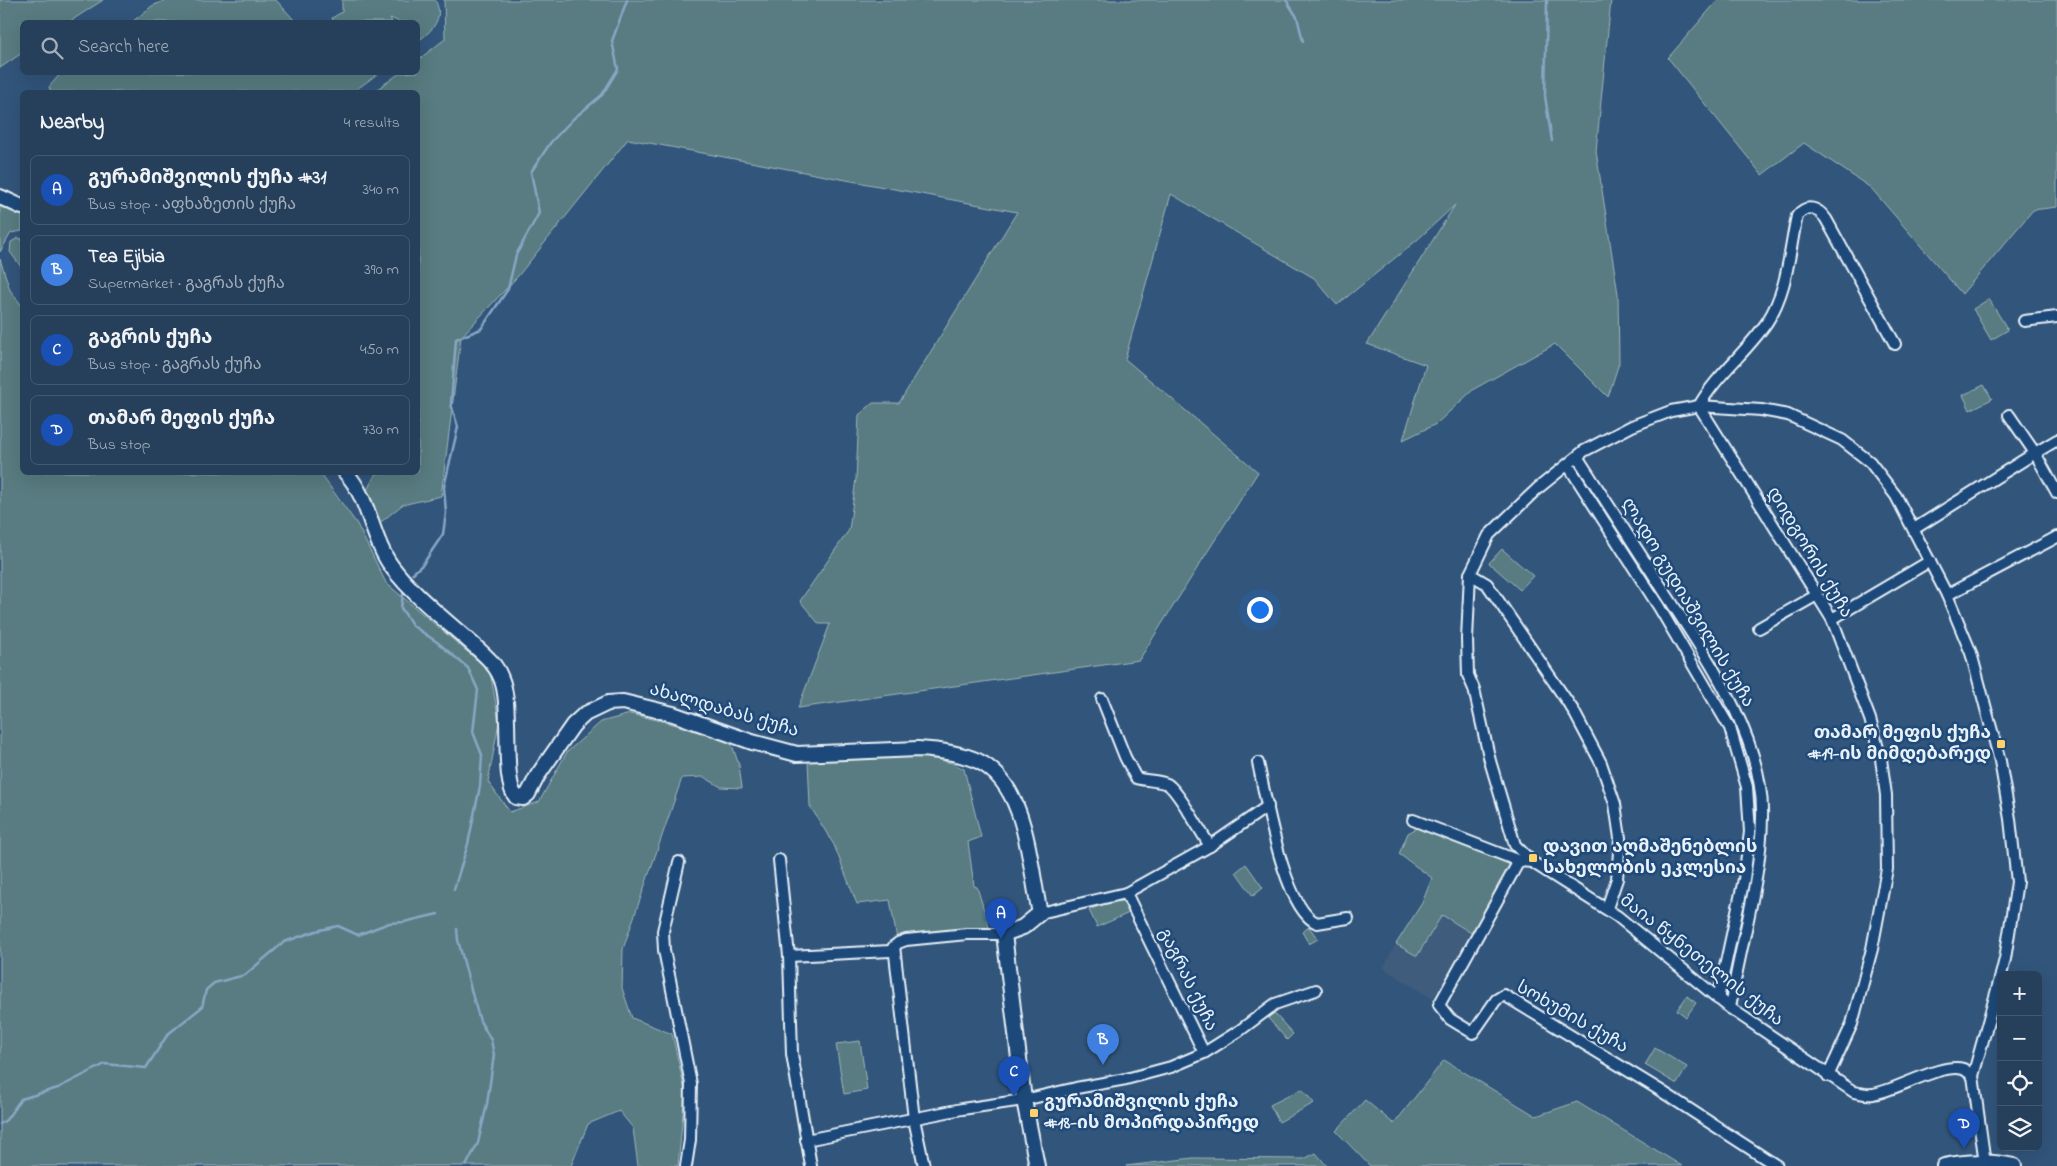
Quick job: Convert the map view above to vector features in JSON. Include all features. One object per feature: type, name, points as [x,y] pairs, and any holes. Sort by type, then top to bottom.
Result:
[{"type":"street","points":[[0,197],[20,206]]},
{"type":"street","points":[[1699,406],[1711,387],[1759,334],[1768,320],[1786,279],[1797,216],[1801,210],[1807,208],[1821,211],[1895,344]]},
{"type":"street","points":[[2024,321],[2057,317]]},
{"type":"street","name":"მაია წყნეთელის ქუჩა","points":[[1997,989],[1973,1076],[1963,1069],[1951,1068],[1927,1075],[1891,1090],[1871,1095],[1854,1092],[1730,1008],[1607,908],[1532,862],[1515,845],[1490,761],[1474,689],[1468,675],[1466,639],[1470,574],[1489,535],[1537,489],[1578,458],[1584,451],[1632,426],[1671,411],[1699,406],[1761,410],[1788,415],[1842,440],[1870,462],[1896,496],[1947,595],[1971,653],[2000,761],[2010,819],[2017,882],[2002,971]]},
{"type":"street","name":"დიდგორის ქუჩა","points":[[1699,406],[1832,619],[1870,719],[1881,759],[1886,796],[1887,869],[1872,949],[1852,1024],[1828,1076]]},
{"type":"street","points":[[2009,415],[2057,493]]},
{"type":"street","points":[[1914,529],[2057,440]]},
{"type":"street","name":"ლადო გუდიაშვილის ქუჩა","points":[[1578,458],[1706,659],[1744,726],[1758,774],[1762,817],[1755,884],[1730,1008]]},
{"type":"street","name":"ლადო გუდიაშვილის ქუჩა","points":[[1568,465],[1698,671],[1730,728],[1747,788],[1750,832],[1744,879],[1718,999]]},
{"type":"street","name":"ახალდაბას ქუჩა","points":[[348,475],[368,511],[381,549],[391,566],[403,581],[490,660],[502,678],[506,707],[510,785],[516,797],[523,798],[528,794],[573,725],[585,714],[608,703],[623,702],[673,714],[752,742],[797,754],[918,749],[953,754],[977,760],[987,766],[997,774],[1008,791],[1022,823],[1040,912]]},
{"type":"street","points":[[1947,595],[2057,537]]},
{"type":"street","points":[[1628,560],[1640,553]]},
{"type":"street","points":[[1832,619],[1930,562]]},
{"type":"street","points":[[1470,574],[1487,584],[1573,710],[1601,763],[1615,804],[1620,838],[1617,879],[1607,908]]},
{"type":"street","points":[[1759,628],[1817,595]]},
{"type":"street","points":[[1102,699],[1125,757],[1136,778],[1144,781],[1162,782],[1172,788],[1210,846]]},
{"type":"street","points":[[1723,716],[1734,709]]},
{"type":"street","points":[[1258,762],[1282,866],[1301,910],[1317,923],[1348,918]]},
{"type":"street","points":[[789,956],[890,951],[894,946],[906,940],[967,934],[1004,934],[1024,927],[1040,912],[1126,893],[1210,846],[1268,806]]},
{"type":"street","points":[[1413,820],[1519,861],[1532,862]]},
{"type":"street","points":[[779,860],[789,956],[792,1054],[811,1166]]},
{"type":"street","name":"სოხუმის ქუჩა","points":[[1519,861],[1439,1005],[1450,1019],[1474,1033],[1496,1000],[1504,995],[1658,1089],[1777,1166]]},
{"type":"street","points":[[679,862],[663,931],[664,950],[691,1084],[690,1140],[686,1166]]},
{"type":"street","name":"გაგრას ქუჩა","points":[[806,1140],[1024,1100],[1126,1079],[1171,1067],[1204,1053],[1126,893]]},
{"type":"street","points":[[1736,915],[1747,918]]},
{"type":"street","points":[[1004,934],[1024,1100],[1037,1166]]},
{"type":"street","points":[[1730,945],[1741,947]]},
{"type":"street","points":[[894,946],[914,1119],[924,1166]]},
{"type":"street","points":[[1204,1053],[1240,1031],[1276,1004],[1316,990]]},
{"type":"street","points":[[1973,1076],[1985,1163]]},
{"type":"street","points":[[1944,1166],[1959,1162],[2014,1166]]},
{"type":"shaded area","points":[[1442,915],[1473,934],[1433,999],[1383,968],[1396,944],[1417,956]]},
{"type":"green space","points":[[0,0],[103,0],[72,20],[20,20],[20,54],[0,68]]},
{"type":"green space","points":[[166,0],[276,0],[294,20],[134,20],[152,6]]},
{"type":"green space","points":[[342,0],[435,0],[439,13],[436,24],[420,39],[420,20],[395,20],[390,18],[391,20],[333,20],[332,18],[342,12]]},
{"type":"green space","points":[[444,0],[1611,0],[1596,151],[1618,294],[1619,363],[1608,397],[1555,344],[1474,389],[1436,424],[1403,440],[1426,365],[1367,344],[1455,205],[1416,241],[1337,305],[1314,278],[1171,194],[1125,359],[1258,472],[1139,660],[798,708],[830,624],[819,624],[800,601],[849,530],[856,479],[859,415],[873,403],[899,403],[1017,212],[628,139],[518,276],[461,337],[441,496],[402,505],[381,522],[367,490],[375,475],[420,475],[420,90],[376,90],[397,75],[420,75],[420,58],[445,39]]},
{"type":"green space","points":[[1718,0],[2057,0],[2057,207],[2033,210],[1962,294],[1871,188],[1804,143],[1762,175],[1668,58]]},
{"type":"green space","points":[[59,75],[376,75],[356,90],[50,90],[49,87]]},
{"type":"green space","points":[[0,204],[20,212],[20,231],[11,233],[0,252]]},
{"type":"green space","points":[[20,238],[20,265],[10,252],[11,242]]},
{"type":"green space","points":[[0,259],[10,290],[20,303],[20,475],[321,475],[357,524],[386,583],[490,671],[499,722],[488,782],[510,812],[539,802],[567,752],[601,722],[630,714],[666,722],[719,738],[732,745],[739,765],[742,788],[721,787],[704,777],[682,778],[623,949],[622,988],[632,1018],[672,1034],[685,1091],[678,1166],[638,1166],[633,1128],[619,1111],[588,1124],[571,1166],[0,1166]]},
{"type":"green space","points":[[1989,299],[2008,330],[1991,340],[1973,309]]},
{"type":"green space","points":[[1984,385],[1992,399],[1970,410],[1963,395]]},
{"type":"green space","points":[[1502,549],[1533,576],[1520,590],[1489,563]]},
{"type":"green space","points":[[918,755],[952,763],[964,769],[981,837],[968,842],[974,886],[977,887],[990,930],[897,939],[890,900],[857,904],[834,845],[810,806],[808,760]]},
{"type":"green space","points":[[1419,827],[1512,864],[1473,934],[1442,915],[1417,956],[1396,944],[1422,903],[1432,878],[1399,854],[1408,833]]},
{"type":"green space","points":[[1246,864],[1263,888],[1253,896],[1236,872]]},
{"type":"green space","points":[[1117,899],[1125,903],[1129,913],[1097,927],[1089,910]]},
{"type":"green space","points":[[1309,927],[1318,939],[1309,944],[1302,932]]},
{"type":"green space","points":[[1687,996],[1696,1003],[1686,1017],[1677,1010]]},
{"type":"green space","points":[[1274,1013],[1293,1034],[1287,1040],[1268,1018]]},
{"type":"green space","points":[[860,1041],[867,1090],[844,1094],[836,1044]]},
{"type":"green space","points":[[1655,1048],[1687,1067],[1677,1084],[1645,1065]]},
{"type":"green space","points":[[1444,1060],[1536,1116],[1577,1102],[1682,1166],[1370,1166],[1336,1131],[1365,1100],[1394,1124]]},
{"type":"green space","points":[[1302,1089],[1314,1103],[1279,1122],[1270,1105]]},
{"type":"green space","points":[[1316,1153],[1327,1166],[1126,1166],[1193,1158],[1304,1159]]},
{"type":"waterway","points":[[412,574],[423,564],[443,534],[446,513],[444,487],[458,427],[451,404],[456,339],[481,329],[508,289],[516,255],[539,213],[531,172],[551,142],[573,119],[602,95],[618,69],[612,41],[627,0]]},
{"type":"waterway","points":[[1286,0],[1297,17],[1303,41]]},
{"type":"waterway","points":[[1547,0],[1545,96],[1552,141]]},
{"type":"waterway","points":[[403,594],[401,608],[413,626],[437,642],[468,668],[478,690],[473,732],[482,755],[480,786],[468,844],[454,889]]},
{"type":"waterway","points":[[0,1124],[6,1120],[21,1099],[58,1088],[105,1064],[146,1068],[168,1034],[202,1007],[206,990],[214,983],[245,975],[284,942],[338,926],[358,935],[389,923],[404,922],[438,914]]},
{"type":"waterway","points":[[457,929],[458,940],[480,1021],[491,1040],[494,1055],[487,1104],[478,1143],[466,1166]]},
{"type":"place","name":"თამარ მეფის ქუჩა #19-ის მიმდებარედ","points":[[2001,744]]},
{"type":"place","name":"დავით აღმაშენებლის სახელობის ეკლესია","points":[[1533,858]]},
{"type":"place","name":"გურამიშვილის ქუჩა #31","points":[[1001,939]]},
{"type":"place","name":"Tea Ejibia","points":[[1103,1065]]},
{"type":"place","name":"გაგრის ქუჩა","points":[[1014,1097]]},
{"type":"place","name":"გურამიშვილის ქუჩა #18-ის მოპირდაპირედ","points":[[1034,1113]]},
{"type":"place","name":"თამარ მეფის ქუჩა","points":[[1964,1149]]}]
